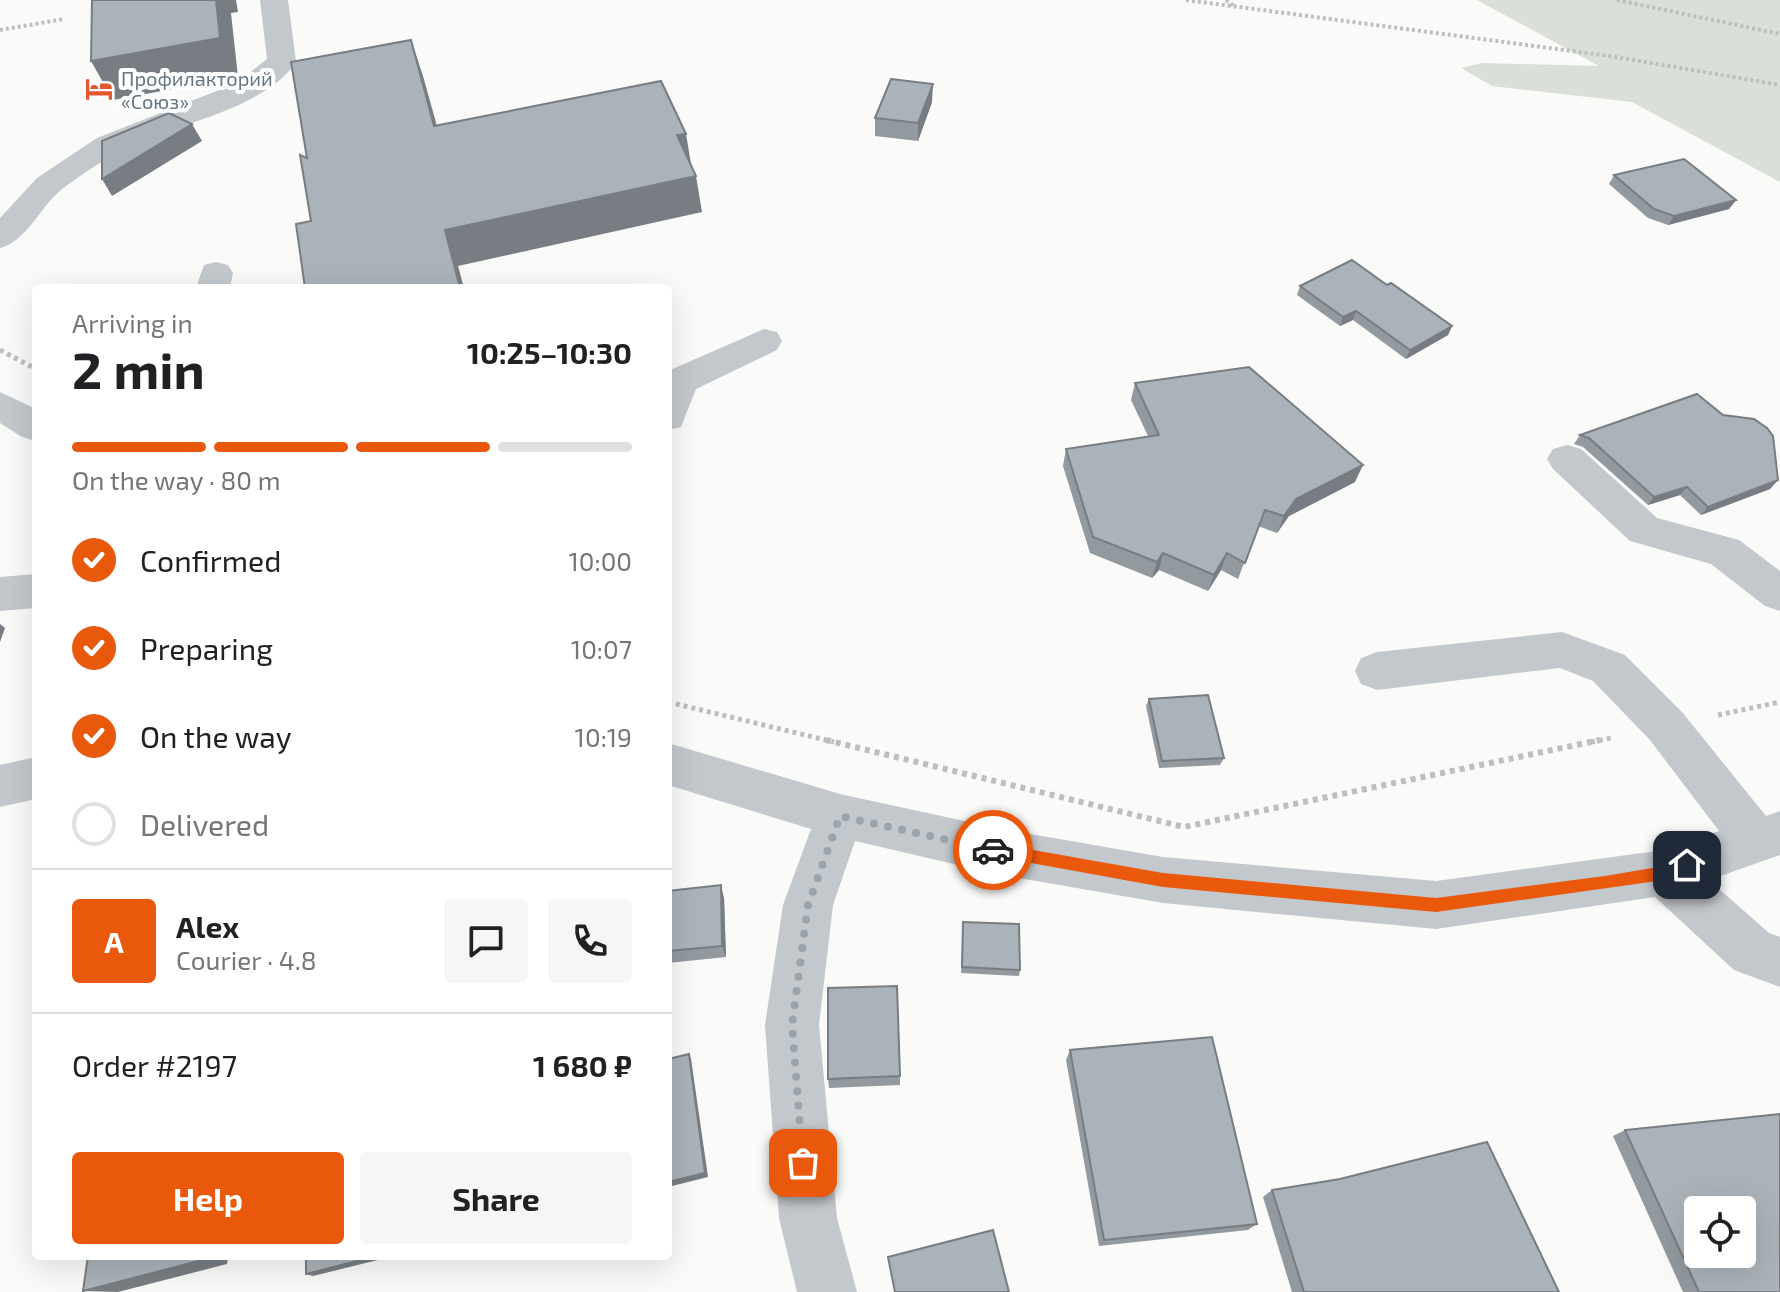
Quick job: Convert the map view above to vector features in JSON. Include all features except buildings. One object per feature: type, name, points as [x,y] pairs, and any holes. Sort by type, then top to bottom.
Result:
[{"type":"street","points":[[0,238],[48,185],[108,145],[247,89],[282,62],[274,0]]},
{"type":"street","points":[[672,405],[680,381],[764,341]]},
{"type":"street","points":[[0,405],[32,425]]},
{"type":"street","points":[[1567,459],[1644,530],[1724,551],[1780,594]]},
{"type":"street","points":[[0,594],[32,591]]},
{"type":"street","points":[[672,764],[840,816],[1001,852],[1163,880],[1436,905],[1664,873],[1768,837],[1609,668],[1562,650],[1377,671]]},
{"type":"street","points":[[0,786],[32,779]]},
{"type":"street","points":[[827,1292],[808,1218],[792,1025],[808,905],[840,816]]},
{"type":"street","points":[[1664,873],[1752,952],[1780,962]]},
{"type":"path","points":[[1186,0],[1610,56],[1780,85]]},
{"type":"path","points":[[1226,0],[1236,8]]},
{"type":"path","points":[[1617,0],[1780,34]]},
{"type":"path","points":[[0,30],[64,19]]},
{"type":"path","points":[[0,350],[32,367]]},
{"type":"path","points":[[672,703],[1184,827],[1780,702]]},
{"type":"shaded area","points":[[1477,0],[1780,0],[1780,182],[1632,102],[1492,86],[1461,68],[1482,63],[1599,66]]},
{"type":"way so far","points":[[803,1163],[792,1025],[808,905],[840,816],[993,850]]},
{"type":"place","name":"Профилакторий «Союз»","points":[[99,89]]},
{"type":"route","points":[[993,850],[1163,880],[1436,905],[1605,883],[1664,873],[1687,865]]}]
